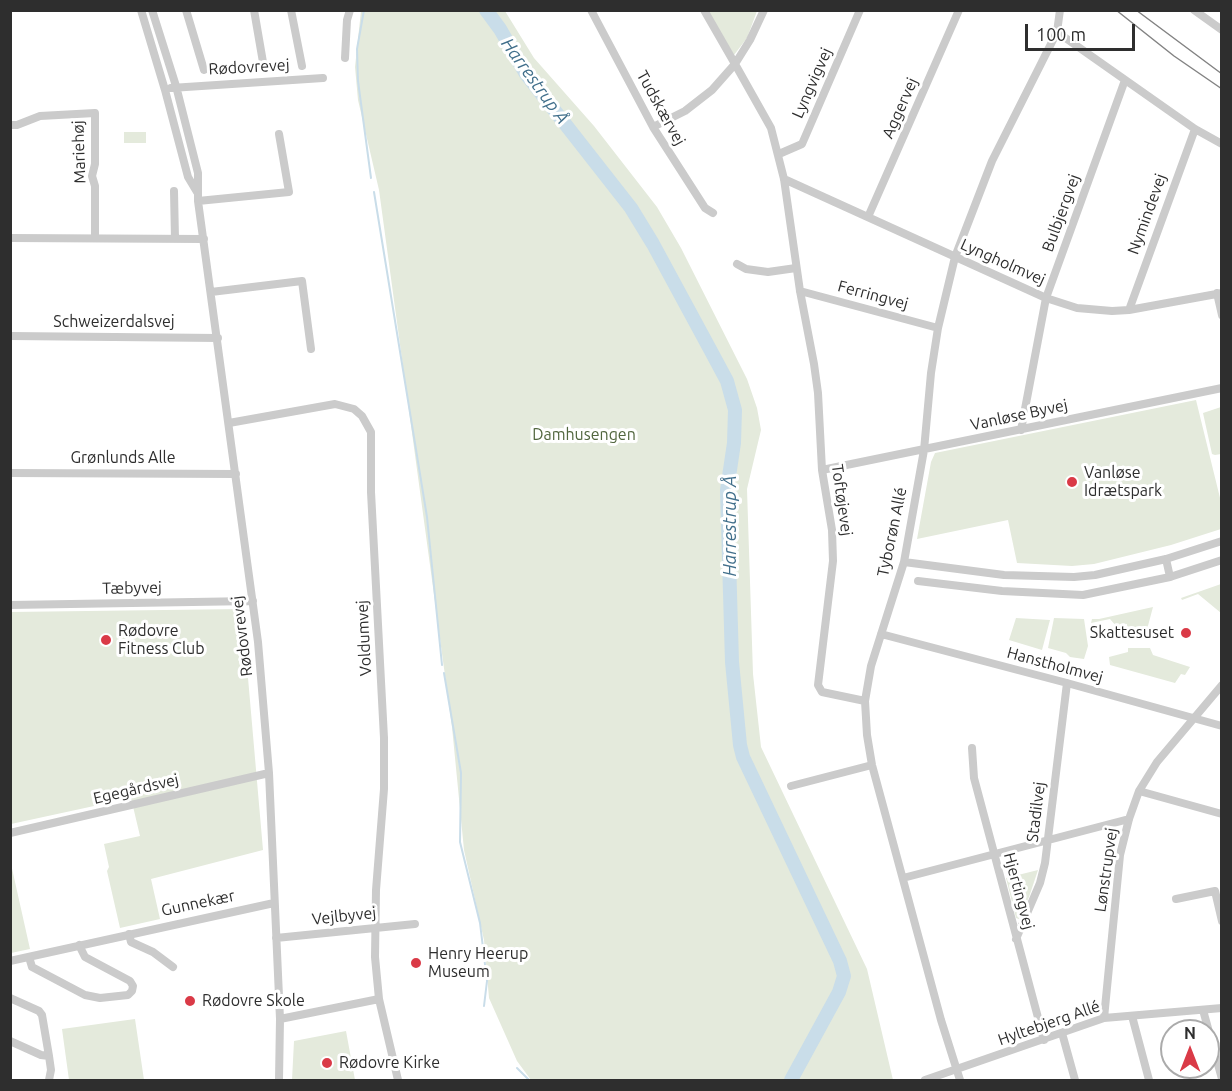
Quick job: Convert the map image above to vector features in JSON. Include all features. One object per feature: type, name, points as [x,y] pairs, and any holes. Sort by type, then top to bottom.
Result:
[{"type":"street","name":"Rødovrevej","points":[[141,10],[188,177],[198,196]]},
{"type":"street","name":"Rødovrevej","points":[[152,10],[176,86],[198,173],[198,196],[261,668],[269,773],[280,1019],[279,1080]]},
{"type":"street","points":[[186,10],[204,70]]},
{"type":"street","points":[[254,10],[264,68]]},
{"type":"street","points":[[291,10],[302,66]]},
{"type":"street","points":[[345,58],[347,20],[350,10]]},
{"type":"street","name":"Tudskærvej","points":[[591,10],[653,127],[705,208],[713,213]]},
{"type":"street","name":"Toftøjevej","points":[[704,10],[771,128],[784,176],[796,268],[819,393],[822,470],[832,530],[833,561],[818,685],[822,692],[865,701]]},
{"type":"street","points":[[653,127],[685,111],[712,90],[735,64],[750,40],[764,10]]},
{"type":"street","name":"Lyngvigvej","points":[[779,154],[802,144],[860,10]]},
{"type":"street","name":"Aggervej","points":[[868,217],[959,10]]},
{"type":"street","name":"Tyborøn Allé","points":[[960,1080],[872,765],[865,701],[871,666],[904,562],[924,450],[931,373],[938,328],[955,257],[992,161],[1057,32],[1060,10]]},
{"type":"street","points":[[1194,10],[1221,30]]},
{"type":"street","points":[[1057,32],[1195,129],[1221,144]]},
{"type":"street","name":"Rødovrevej","points":[[165,90],[176,86],[323,78]]},
{"type":"street","name":"Bulbjergvej","points":[[1021,429],[1046,298],[1125,80]]},
{"type":"street","name":"Mariehøj","points":[[10,125],[17,125],[40,116],[95,113],[95,164],[92,176],[95,186],[95,237]]},
{"type":"street","name":"Nymindevej","points":[[1129,310],[1195,129]]},
{"type":"street","points":[[198,196],[289,192],[279,134]]},
{"type":"street","name":"Lyngholmvej","points":[[784,176],[1046,298],[1077,308],[1129,310],[1219,293]]},
{"type":"street","points":[[174,191],[175,239]]},
{"type":"street","points":[[10,238],[204,239]]},
{"type":"street","points":[[738,264],[746,269],[768,272],[796,268]]},
{"type":"street","points":[[211,292],[302,281],[311,349]]},
{"type":"street","name":"Ferringvej","points":[[800,291],[938,328]]},
{"type":"street","points":[[1219,293],[1221,315]]},
{"type":"street","name":"Schweizerdalsvej","points":[[10,336],[218,338]]},
{"type":"street","name":"Vanløse Byvej","points":[[822,470],[1221,388]]},
{"type":"street","name":"Voldumvej","points":[[229,423],[335,404],[354,409],[362,416],[371,432],[372,503],[384,738],[384,789],[374,928],[379,999],[398,1080]]},
{"type":"street","name":"Grønlunds Alle","points":[[10,473],[236,474]]},
{"type":"street","points":[[904,562],[1004,575],[1074,577],[1095,575],[1166,559],[1221,542]]},
{"type":"street","points":[[1166,559],[1170,577]]},
{"type":"street","points":[[918,581],[1002,591],[1083,595],[1170,577],[1221,560]]},
{"type":"street","points":[[1002,591],[1004,575]]},
{"type":"street","name":"Tæbyvej","points":[[10,605],[253,601]]},
{"type":"street","name":"Hanstholmvej","points":[[881,634],[1221,726]]},
{"type":"street","name":"Stadilvej","points":[[1016,939],[1040,882],[1048,840],[1067,683]]},
{"type":"street","name":"Lønstrupvej","points":[[1104,1018],[1120,855],[1129,819],[1139,792],[1157,762],[1221,685]]},
{"type":"street","name":"Hjertingvej","points":[[972,748],[974,778],[1044,1040]]},
{"type":"street","points":[[791,786],[872,765]]},
{"type":"street","name":"Egegårdsvej","points":[[10,833],[269,773]]},
{"type":"street","points":[[1139,792],[1221,814]]},
{"type":"street","points":[[903,878],[1129,819]]},
{"type":"street","points":[[1176,899],[1215,891],[1221,921]]},
{"type":"street","name":"Gunnekær","points":[[10,961],[274,903]]},
{"type":"street","name":"Vejlbyvej","points":[[276,938],[415,924]]},
{"type":"street","points":[[129,934],[131,942],[153,952],[173,967]]},
{"type":"street","points":[[29,957],[32,967],[85,995],[100,998],[128,995],[132,991],[133,986],[130,981],[85,957],[79,945]]},
{"type":"street","points":[[10,998],[39,1011],[45,1021],[51,1070],[49,1080]]},
{"type":"street","points":[[280,1019],[379,999]]},
{"type":"street","name":"Hyltebjerg Allé","points":[[925,1080],[1104,1018],[1221,1008]]},
{"type":"street","points":[[1203,1010],[1221,1079]]},
{"type":"street","points":[[1132,1016],[1149,1080]]},
{"type":"street","points":[[1062,1033],[1075,1080]]},
{"type":"street","points":[[10,1041],[41,1055],[49,1056]]},
{"type":"green space","name":"Damhusengen","points":[[361,11],[505,11],[534,58],[594,126],[657,207],[681,248],[747,379],[757,408],[761,430],[747,489],[753,674],[761,747],[867,969],[893,1080],[531,1080],[517,1061],[489,998],[484,940],[464,850],[452,727],[379,190],[358,100],[355,67]]},
{"type":"green space","points":[[707,11],[757,11],[747,38],[734,55]]},
{"type":"green space","points":[[124,132],[146,132],[146,143],[124,143]]},
{"type":"green space","name":"Vanløse Idrætspark","points":[[1196,400],[1221,502],[1221,529],[1171,545],[1094,564],[1072,566],[1017,563],[1008,520],[917,539],[931,462],[935,453]]},
{"type":"green space","points":[[1221,407],[1221,454],[1215,455],[1212,454],[1203,413]]},
{"type":"green space","points":[[1221,584],[1221,613],[1198,594],[1182,600],[1181,598]]},
{"type":"green space","points":[[1153,607],[1145,637],[1128,636],[1127,624],[1116,626],[1110,619],[1091,623],[1092,619]]},
{"type":"green space","points":[[242,609],[263,850],[151,879],[160,919],[120,928],[107,871],[109,867],[104,844],[140,836],[131,798],[11,824],[10,612]]},
{"type":"green space","points":[[1016,618],[1050,620],[1042,650],[1009,640]]},
{"type":"green space","points":[[1054,618],[1084,619],[1088,646],[1084,659],[1070,657],[1066,653],[1048,648]]},
{"type":"green space","points":[[1128,648],[1150,648],[1153,655],[1190,667],[1185,675],[1181,674],[1175,683],[1110,665],[1109,657],[1128,652]]},
{"type":"green space","points":[[11,864],[30,949],[10,953]]},
{"type":"green space","points":[[1038,870],[1019,919],[1016,918],[1006,878]]},
{"type":"green space","points":[[135,1019],[144,1080],[69,1080],[62,1029]]},
{"type":"green space","points":[[346,1031],[355,1080],[292,1080],[294,1041]]},
{"type":"waterway","name":"Harrestrup Å","points":[[364,10],[357,49],[358,81],[371,178]]},
{"type":"waterway","name":"Harrestrup Å","points":[[486,10],[500,29],[526,74],[631,208],[727,381],[735,410],[734,443],[727,490],[732,662],[740,745],[743,757],[840,961],[844,976],[839,992],[791,1080]]},
{"type":"waterway","name":"Harrestrup Å","points":[[374,192],[427,517],[442,665]]},
{"type":"waterway","name":"Harrestrup Å","points":[[444,673],[461,773],[460,842],[480,923],[487,981],[484,1006]]},
{"type":"waterway","name":"Harrestrup Å","points":[[517,1068],[529,1080]]},
{"type":"tram line","points":[[1116,10],[1174,56],[1222,89]]},
{"type":"tram line","points":[[1136,10],[1222,74]]},
{"type":"place","name":"Vanløse Idrætspark","points":[[1072,482]]},
{"type":"place","name":"Skattesuset","points":[[1186,633]]},
{"type":"place","name":"Rødovre Fitness Club","points":[[106,640]]},
{"type":"place","name":"Henry Heerup Museum","points":[[416,963]]},
{"type":"place","name":"Rødovre Skole","points":[[190,1001]]},
{"type":"place","name":"Rødovre Kirke","points":[[327,1063]]}]
